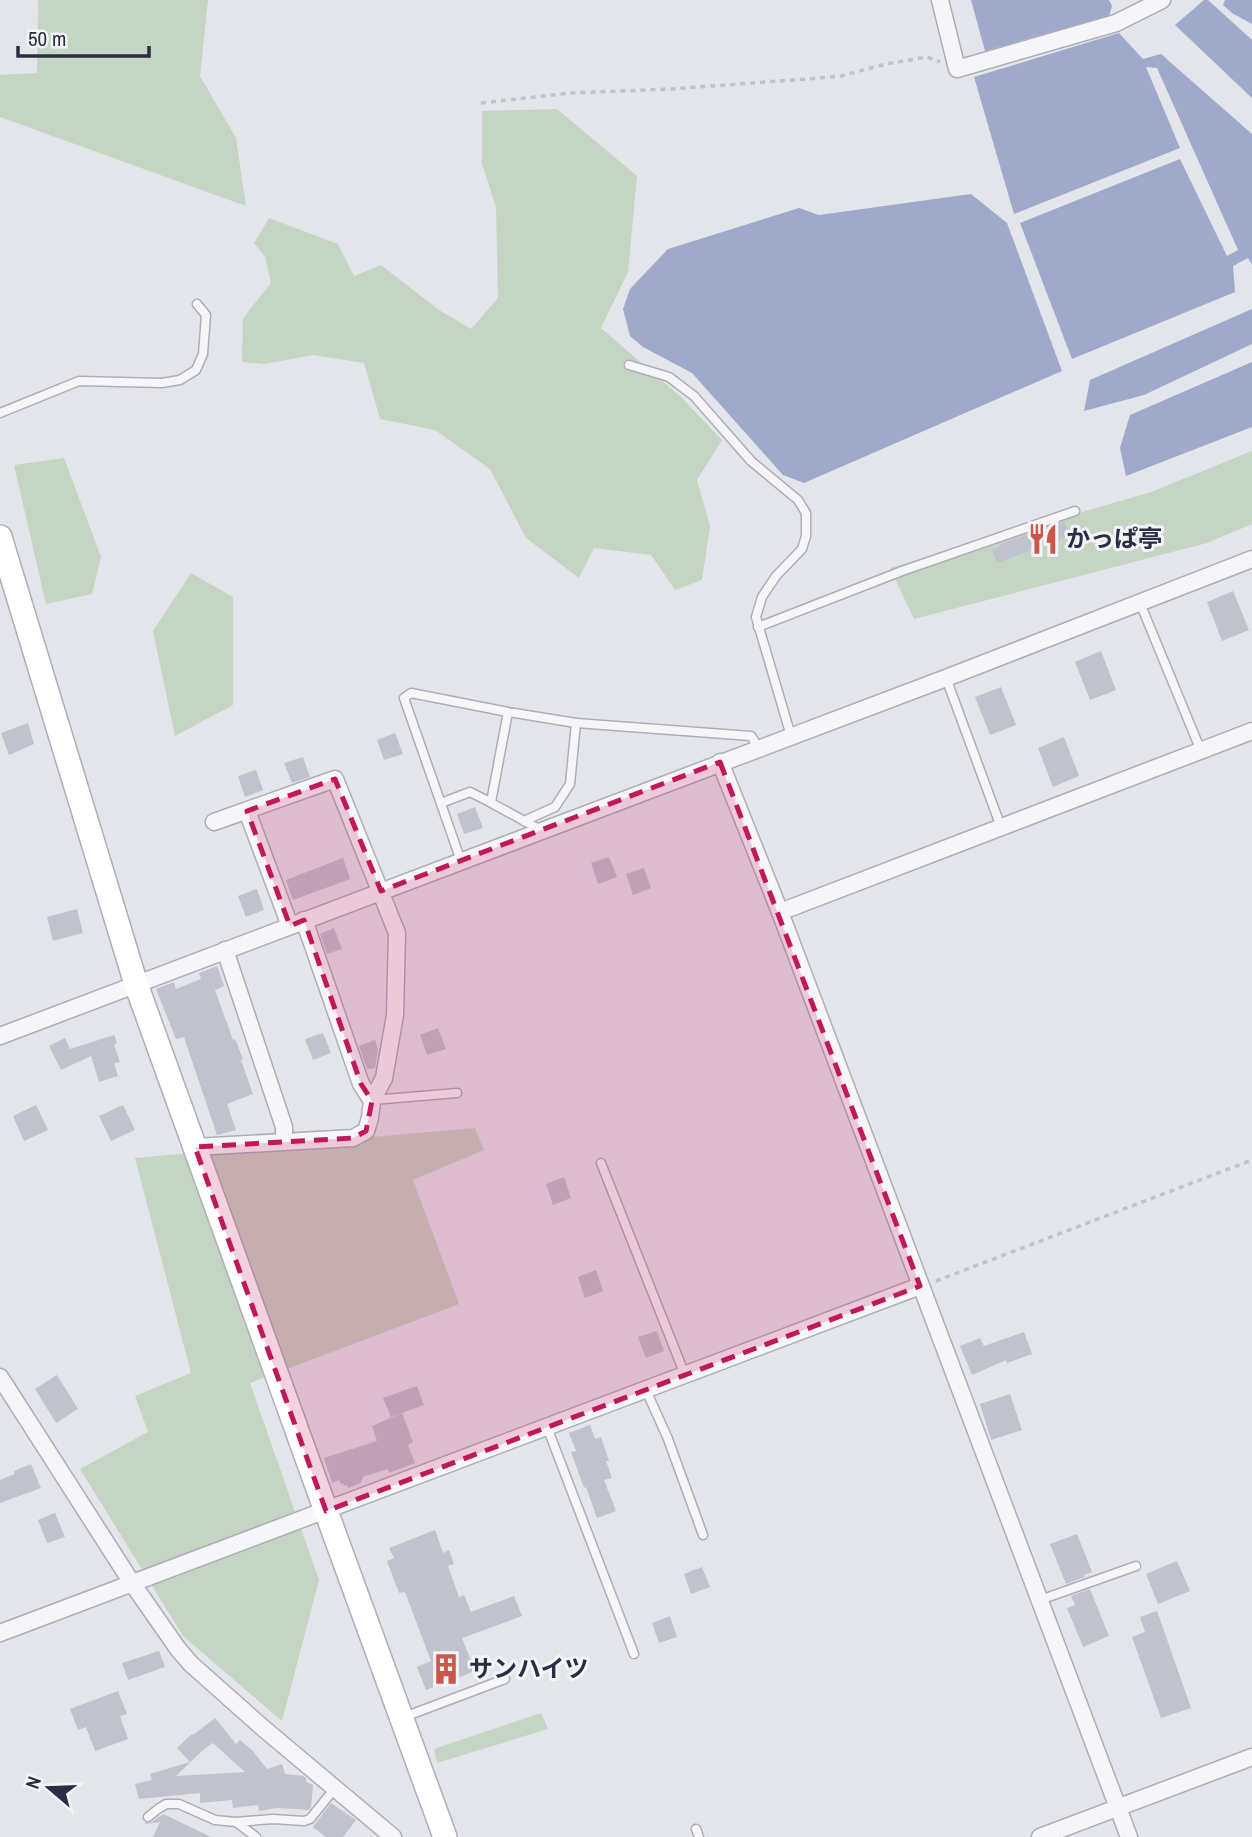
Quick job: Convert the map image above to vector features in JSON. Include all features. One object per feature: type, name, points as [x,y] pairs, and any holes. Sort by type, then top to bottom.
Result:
[{"type":"street","points":[[940,0],[957,68],[1116,23],[1162,0]]},
{"type":"street","points":[[0,537],[136,984],[445,1837]]},
{"type":"street","points":[[0,1036],[946,678],[1252,559]]},
{"type":"street","points":[[780,912],[1252,731]]},
{"type":"street","points":[[720,762],[780,912],[1129,1837]]},
{"type":"street","points":[[195,1147],[353,1138],[366,1131],[372,1101],[384,1078],[395,1015],[397,933],[335,779],[214,822]]},
{"type":"street","points":[[247,811],[297,923],[361,1084],[372,1101]]},
{"type":"street","points":[[225,950],[284,1127],[284,1141]]},
{"type":"street","points":[[0,1633],[920,1286]]},
{"type":"street","points":[[0,1377],[132,1583],[178,1649],[191,1664],[263,1728],[393,1837]]},
{"type":"street","points":[[1040,1837],[1252,1757]]},
{"type":"lane","points":[[0,412],[79,381],[162,383],[180,380],[196,370],[203,354],[206,315],[197,304]]},
{"type":"lane","points":[[629,365],[669,377],[694,396],[751,461],[798,500],[806,513],[806,536],[802,549],[776,576],[762,597],[756,617],[791,736]]},
{"type":"lane","points":[[758,627],[902,571],[1075,511]]},
{"type":"lane","points":[[1140,603],[1201,751]]},
{"type":"lane","points":[[946,678],[1001,827]]},
{"type":"lane","points":[[461,861],[404,698],[411,693],[576,723],[751,736],[759,748]]},
{"type":"lane","points":[[491,802],[508,712]]},
{"type":"lane","points":[[524,821],[555,807],[570,784],[576,723]]},
{"type":"lane","points":[[441,803],[470,792],[541,830]]},
{"type":"lane","points":[[372,1101],[457,1093]]},
{"type":"lane","points":[[601,1163],[685,1375]]},
{"type":"lane","points":[[646,1390],[668,1439],[702,1535]]},
{"type":"lane","points":[[547,1427],[634,1654]]},
{"type":"lane","points":[[1040,1600],[1136,1566]]},
{"type":"lane","points":[[401,1718],[505,1679]]},
{"type":"lane","points":[[148,1818],[166,1804],[179,1804],[215,1819],[236,1822],[272,1819],[304,1821],[310,1819],[335,1788]]},
{"type":"lane","points":[[236,1822],[256,1837]]},
{"type":"path","points":[[481,103],[571,93],[671,89],[841,76],[927,57],[957,68]]},
{"type":"path","points":[[920,1286],[1252,1160]]},
{"type":"highlighted area","points":[[720,762],[920,1286],[326,1511],[195,1147],[353,1138],[366,1131],[372,1101],[361,1084],[304,920],[290,926],[247,811],[335,779],[381,891]]},
{"type":"green space","points":[[38,0],[208,0],[200,76],[236,138],[246,206],[0,117],[0,75],[37,73]]},
{"type":"green space","points":[[557,109],[637,176],[628,272],[601,328],[681,397],[722,440],[697,480],[710,526],[702,580],[675,590],[651,555],[594,548],[579,578],[526,538],[490,469],[435,430],[380,419],[364,363],[313,355],[265,364],[242,362],[243,318],[271,283],[265,257],[254,243],[269,218],[338,244],[354,276],[381,265],[439,310],[471,329],[498,298],[496,207],[482,164],[482,111]]},
{"type":"green space","points":[[1252,451],[1252,524],[1207,543],[914,619],[890,568],[1151,492]]},
{"type":"green space","points":[[64,458],[101,557],[92,594],[46,604],[14,465]]},
{"type":"green space","points":[[191,573],[233,597],[233,705],[175,736],[153,631]]},
{"type":"green space","points":[[475,1128],[484,1150],[413,1180],[459,1304],[250,1383],[319,1580],[282,1721],[183,1636],[80,1469],[148,1432],[135,1396],[191,1373],[135,1158]]},
{"type":"green space","points":[[541,1713],[548,1729],[437,1763],[434,1749]]},
{"type":"water","points":[[971,0],[1109,0],[1112,6],[1109,16],[985,51]]},
{"type":"water","points":[[1204,0],[1208,0],[1252,40],[1252,98],[1175,25]]},
{"type":"water","points":[[1225,0],[1252,0],[1252,24],[1223,5]]},
{"type":"water","points":[[1119,33],[1143,59],[1161,54],[1252,134],[1252,265],[1248,258],[1233,266],[1235,292],[1072,359],[1020,223],[1180,159],[1227,256],[1238,250],[1157,68],[1146,67],[1180,148],[1014,214],[974,77]]},
{"type":"water","points":[[971,194],[1007,223],[1062,371],[804,483],[783,475],[692,373],[643,347],[630,336],[623,309],[630,289],[668,249],[799,208],[819,215]]},
{"type":"water","points":[[1252,309],[1252,344],[1144,395],[1084,411],[1090,380]]},
{"type":"water","points":[[1252,362],[1252,427],[1126,476],[1120,448],[1130,415]]},
{"type":"building","points":[[1064,522],[1070,536],[997,563],[992,550],[1001,546],[1000,544]]},
{"type":"building","points":[[1233,591],[1249,630],[1222,641],[1207,602]]},
{"type":"building","points":[[1101,651],[1116,690],[1090,700],[1075,662]]},
{"type":"building","points":[[1001,687],[1016,725],[990,735],[975,697]]},
{"type":"building","points":[[28,723],[34,744],[9,755],[1,733]]},
{"type":"building","points":[[395,733],[403,754],[384,760],[377,740]]},
{"type":"building","points":[[1064,737],[1079,776],[1053,787],[1038,748]]},
{"type":"building","points":[[303,757],[310,777],[292,783],[284,763]]},
{"type":"building","points":[[256,770],[263,790],[245,797],[238,776]]},
{"type":"building","points":[[475,807],[483,828],[464,834],[457,814]]},
{"type":"building","points":[[609,857],[617,877],[598,884],[591,863]]},
{"type":"building","points":[[343,858],[350,879],[293,900],[286,880]]},
{"type":"building","points":[[644,868],[651,888],[633,895],[626,874]]},
{"type":"building","points":[[257,889],[264,910],[246,917],[238,896]]},
{"type":"building","points":[[77,909],[83,933],[53,941],[47,917]]},
{"type":"building","points":[[334,928],[342,949],[327,954],[320,934]]},
{"type":"building","points":[[217,966],[224,986],[215,990],[233,1040],[235,1039],[243,1059],[241,1060],[253,1094],[227,1104],[236,1130],[217,1135],[184,1037],[176,1039],[156,989],[174,982],[176,989],[201,979],[199,973]]},
{"type":"building","points":[[438,1028],[446,1049],[427,1055],[420,1035]]},
{"type":"building","points":[[323,1033],[331,1053],[313,1060],[305,1039]]},
{"type":"building","points":[[114,1035],[117,1043],[114,1045],[120,1062],[114,1063],[118,1076],[99,1082],[91,1056],[61,1070],[49,1046],[65,1038],[70,1049]]},
{"type":"building","points":[[375,1040],[378,1050],[375,1068],[367,1069],[359,1046]]},
{"type":"building","points":[[36,1105],[48,1130],[24,1141],[13,1116]]},
{"type":"building","points":[[123,1105],[135,1130],[111,1141],[99,1116]]},
{"type":"building","points":[[564,1177],[571,1198],[553,1205],[546,1184]]},
{"type":"building","points":[[596,1270],[603,1291],[585,1298],[578,1277]]},
{"type":"building","points":[[657,1331],[664,1351],[646,1358],[638,1337]]},
{"type":"building","points":[[1024,1332],[1032,1354],[1007,1363],[1006,1360],[972,1375],[960,1346],[980,1338],[984,1346]]},
{"type":"building","points":[[57,1375],[78,1409],[56,1423],[35,1389]]},
{"type":"building","points":[[417,1386],[424,1405],[391,1417],[383,1398]]},
{"type":"building","points":[[1010,1394],[1022,1430],[991,1440],[980,1404]]},
{"type":"building","points":[[402,1413],[413,1442],[408,1445],[415,1463],[389,1473],[388,1469],[362,1477],[362,1482],[348,1488],[339,1480],[332,1483],[324,1458],[377,1441],[372,1426]]},
{"type":"building","points":[[590,1425],[595,1439],[601,1437],[609,1461],[606,1461],[612,1478],[604,1480],[616,1511],[597,1518],[571,1452],[576,1451],[569,1433]]},
{"type":"building","points":[[31,1464],[41,1488],[0,1503],[0,1480]]},
{"type":"building","points":[[55,1513],[65,1537],[47,1543],[38,1520]]},
{"type":"building","points":[[435,1530],[443,1553],[449,1550],[454,1564],[448,1566],[459,1597],[464,1595],[471,1612],[514,1596],[522,1616],[462,1638],[475,1671],[426,1690],[417,1667],[431,1661],[405,1592],[399,1593],[387,1561],[394,1558],[389,1548]]},
{"type":"building","points":[[1077,1534],[1092,1572],[1066,1584],[1050,1544]]},
{"type":"building","points":[[1177,1561],[1190,1591],[1158,1604],[1146,1574]]},
{"type":"building","points":[[702,1567],[710,1587],[691,1594],[684,1574]]},
{"type":"building","points":[[1090,1589],[1109,1636],[1083,1647],[1067,1608],[1075,1605],[1071,1596]]},
{"type":"building","points":[[1157,1611],[1191,1708],[1161,1718],[1132,1637],[1145,1632],[1140,1617]]},
{"type":"building","points":[[670,1616],[677,1637],[659,1643],[652,1623]]},
{"type":"building","points":[[159,1651],[165,1667],[128,1680],[122,1663]]},
{"type":"building","points":[[118,1691],[127,1714],[120,1716],[128,1739],[95,1751],[86,1727],[78,1730],[70,1709]]},
{"type":"building","points":[[215,1718],[236,1744],[240,1740],[267,1769],[282,1764],[285,1774],[306,1778],[306,1782],[313,1785],[311,1807],[309,1810],[277,1808],[259,1811],[258,1805],[233,1808],[232,1800],[200,1803],[200,1793],[139,1799],[135,1784],[152,1780],[150,1774],[190,1762],[177,1748]],"holes":[[[213,1743],[245,1772],[176,1776]]]},
{"type":"building","points":[[331,1803],[356,1820],[343,1837],[326,1837],[313,1827]]},
{"type":"building","points":[[163,1814],[211,1837],[153,1837],[160,1822],[145,1823],[152,1822]]},
{"type":"place","name":"かっぱ亭","points":[[1043,539]]},
{"type":"place","name":"サンハイツ","points":[[446,1669]]}]
